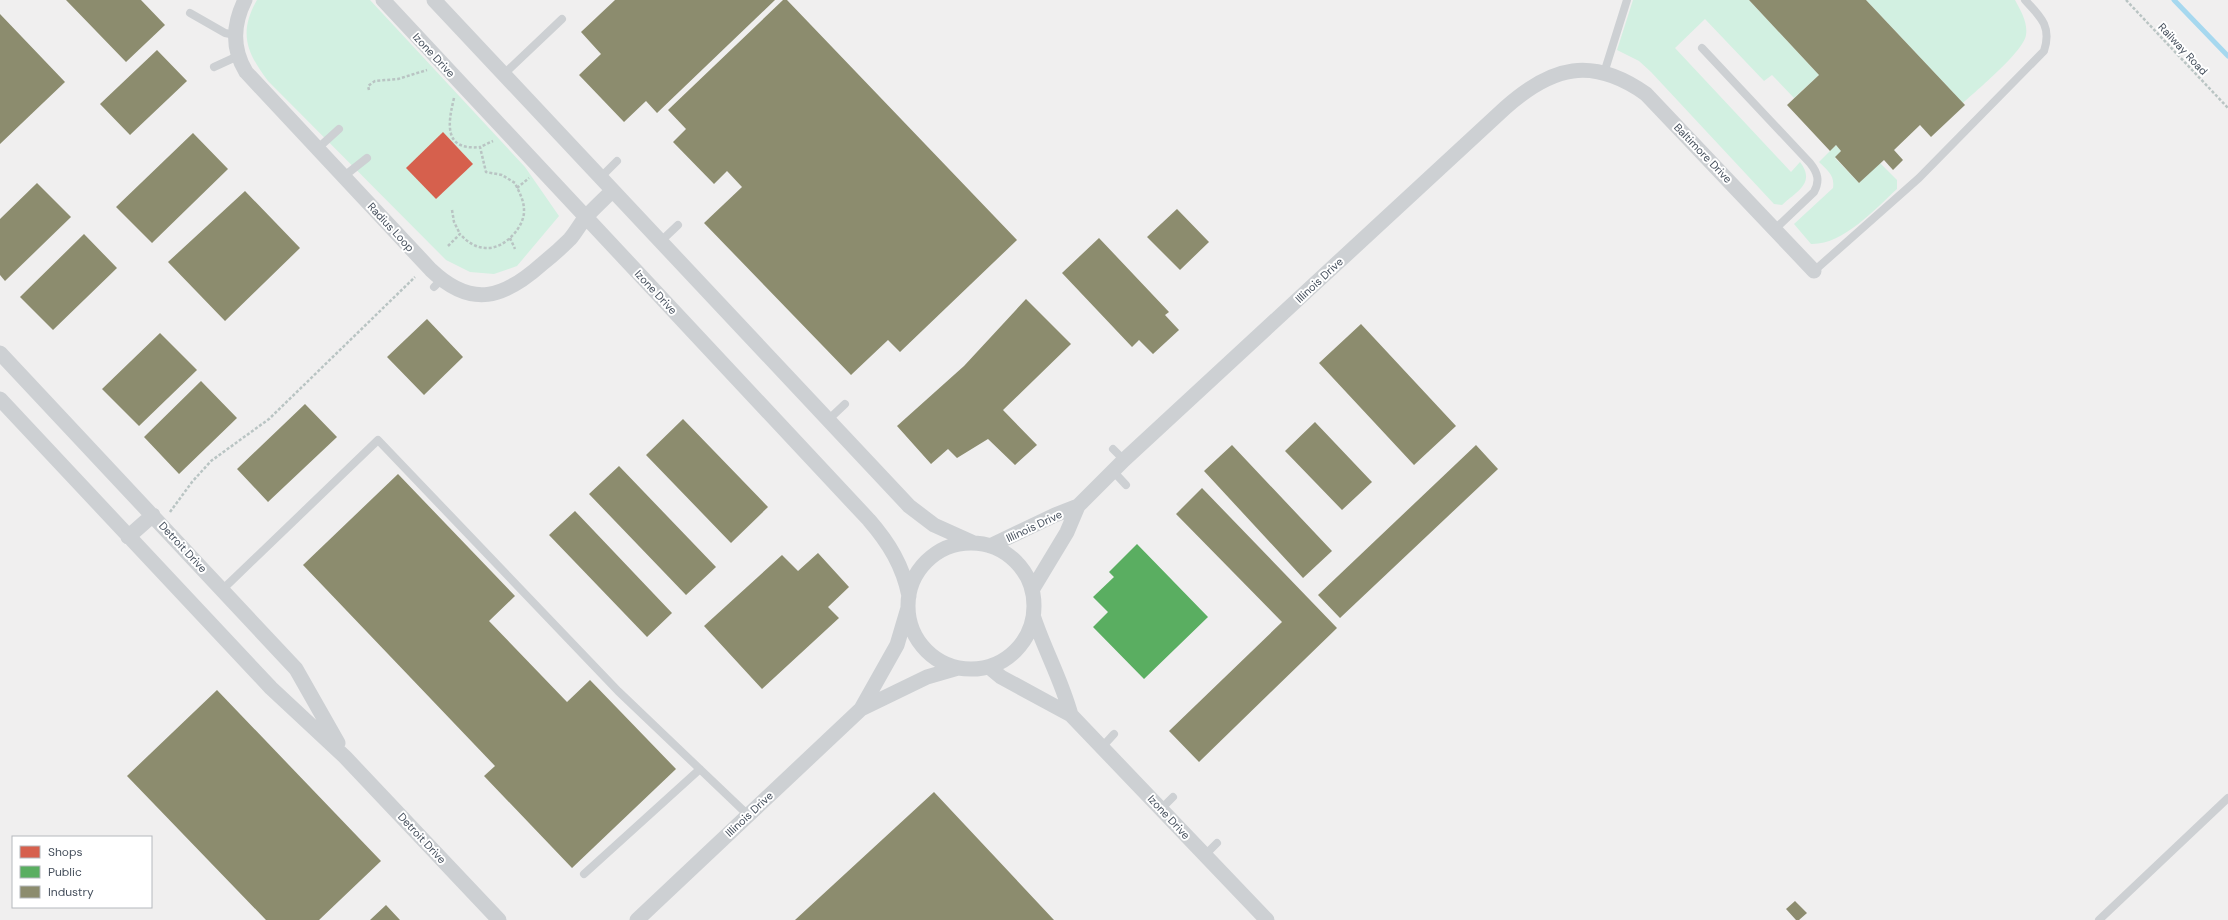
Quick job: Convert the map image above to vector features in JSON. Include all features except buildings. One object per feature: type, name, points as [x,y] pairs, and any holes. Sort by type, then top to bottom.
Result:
[{"type":"street","name":"Radius Loop","points":[[245,0],[236,22],[235,34],[238,56],[246,72],[318,149],[437,283],[451,286],[468,298],[506,291],[518,285],[561,248],[586,217],[612,191]]},
{"type":"street","name":"Izone Drive","points":[[383,0],[869,520],[881,534],[898,560],[905,578],[909,602]]},
{"type":"street","points":[[434,0],[908,506],[934,525],[974,543],[990,546],[1009,556],[1024,571],[1032,590],[1034,618],[1028,634],[1018,649],[1005,660],[979,669],[958,668],[939,660],[923,646],[915,635],[909,602],[914,579],[921,569],[939,552],[956,545],[974,543]]},
{"type":"street","name":"Baltimore Drive","points":[[1572,70],[1594,70],[1618,77],[1646,94],[1814,270]]},
{"type":"street","name":"Illinois Drive","points":[[1032,590],[1067,532],[1078,506],[1119,466],[1522,93],[1535,84],[1550,77],[1572,70]]},
{"type":"street","name":"Detroit Drive","points":[[0,353],[26,374],[103,457],[160,515],[222,590],[296,669],[345,756]]},
{"type":"street","name":"Detroit Drive","points":[[0,399],[271,688],[345,756],[499,920]]},
{"type":"street","name":"Illinois Drive","points":[[990,546],[1055,515],[1078,506]]},
{"type":"street","points":[[128,537],[160,515]]},
{"type":"street","name":"Illinois Drive","points":[[861,709],[897,645],[909,602]]},
{"type":"street","name":"Izone Drive","points":[[1034,618],[1045,651],[1064,691],[1071,715]]},
{"type":"street","name":"Izone Drive","points":[[989,666],[1001,677],[1071,715],[1103,746],[1267,920]]},
{"type":"street","name":"Illinois Drive","points":[[637,920],[861,709],[927,677],[958,668]]},
{"type":"lane","points":[[1604,73],[1626,0]]},
{"type":"lane","points":[[1814,270],[1919,178],[2044,51],[2048,39],[2045,27],[2039,15],[2025,0]]},
{"type":"lane","points":[[190,13],[225,33],[235,34]]},
{"type":"lane","points":[[504,74],[562,19]]},
{"type":"lane","points":[[1702,48],[1810,163],[1818,176],[1818,185],[1814,192],[1775,229]]},
{"type":"lane","points":[[214,67],[238,56]]},
{"type":"lane","points":[[318,149],[339,129]]},
{"type":"lane","points":[[343,177],[367,158]]},
{"type":"lane","points":[[600,178],[617,161]]},
{"type":"lane","points":[[660,242],[678,225]]},
{"type":"lane","points":[[828,420],[845,404]]},
{"type":"lane","points":[[222,590],[378,440],[618,691],[748,815]]},
{"type":"lane","points":[[1113,449],[1126,484]]},
{"type":"lane","points":[[1103,746],[1114,734]]},
{"type":"lane","points":[[584,874],[700,769]]},
{"type":"lane","points":[[1161,809],[1173,797]]},
{"type":"lane","points":[[2099,920],[2228,798]]},
{"type":"lane","points":[[1205,855],[1217,843]]},
{"type":"path","name":"Railway Road","points":[[2126,0],[2228,108]]},
{"type":"path","points":[[369,90],[368,86],[375,81],[398,79],[428,70]]},
{"type":"path","points":[[454,98],[448,121],[453,139],[462,145],[480,147],[494,140]]},
{"type":"path","points":[[452,210],[454,222],[460,234],[470,243],[486,248],[492,248],[510,238],[519,229],[523,218],[523,203],[515,183],[509,178],[486,172],[480,147]]},
{"type":"path","points":[[517,188],[529,178]]},
{"type":"path","points":[[448,246],[460,234]]},
{"type":"path","points":[[510,238],[515,249]]},
{"type":"path","points":[[160,515],[211,462],[269,419],[419,273]]},
{"type":"green space","points":[[257,0],[370,0],[525,167],[559,216],[517,266],[494,274],[470,272],[446,260],[268,81],[250,52],[248,42],[248,23],[251,12]]},
{"type":"green space","points":[[1633,0],[1749,0],[1819,75],[1794,98],[1772,75],[1764,81],[1705,19],[1675,48],[1791,172],[1800,162],[1806,176],[1803,186],[1782,205],[1774,204],[1651,72],[1639,61],[1617,50]]},
{"type":"green space","points":[[1866,0],[2015,0],[2025,22],[2026,35],[2017,51],[2009,60],[1963,103]]},
{"type":"green space","points":[[1836,145],[1841,151],[1835,158],[1859,183],[1880,163],[1897,180],[1897,189],[1869,215],[1846,232],[1835,239],[1823,243],[1811,244],[1794,224],[1833,188],[1832,176],[1819,162]]},
{"type":"waterway","points":[[2174,0],[2228,56]]}]
